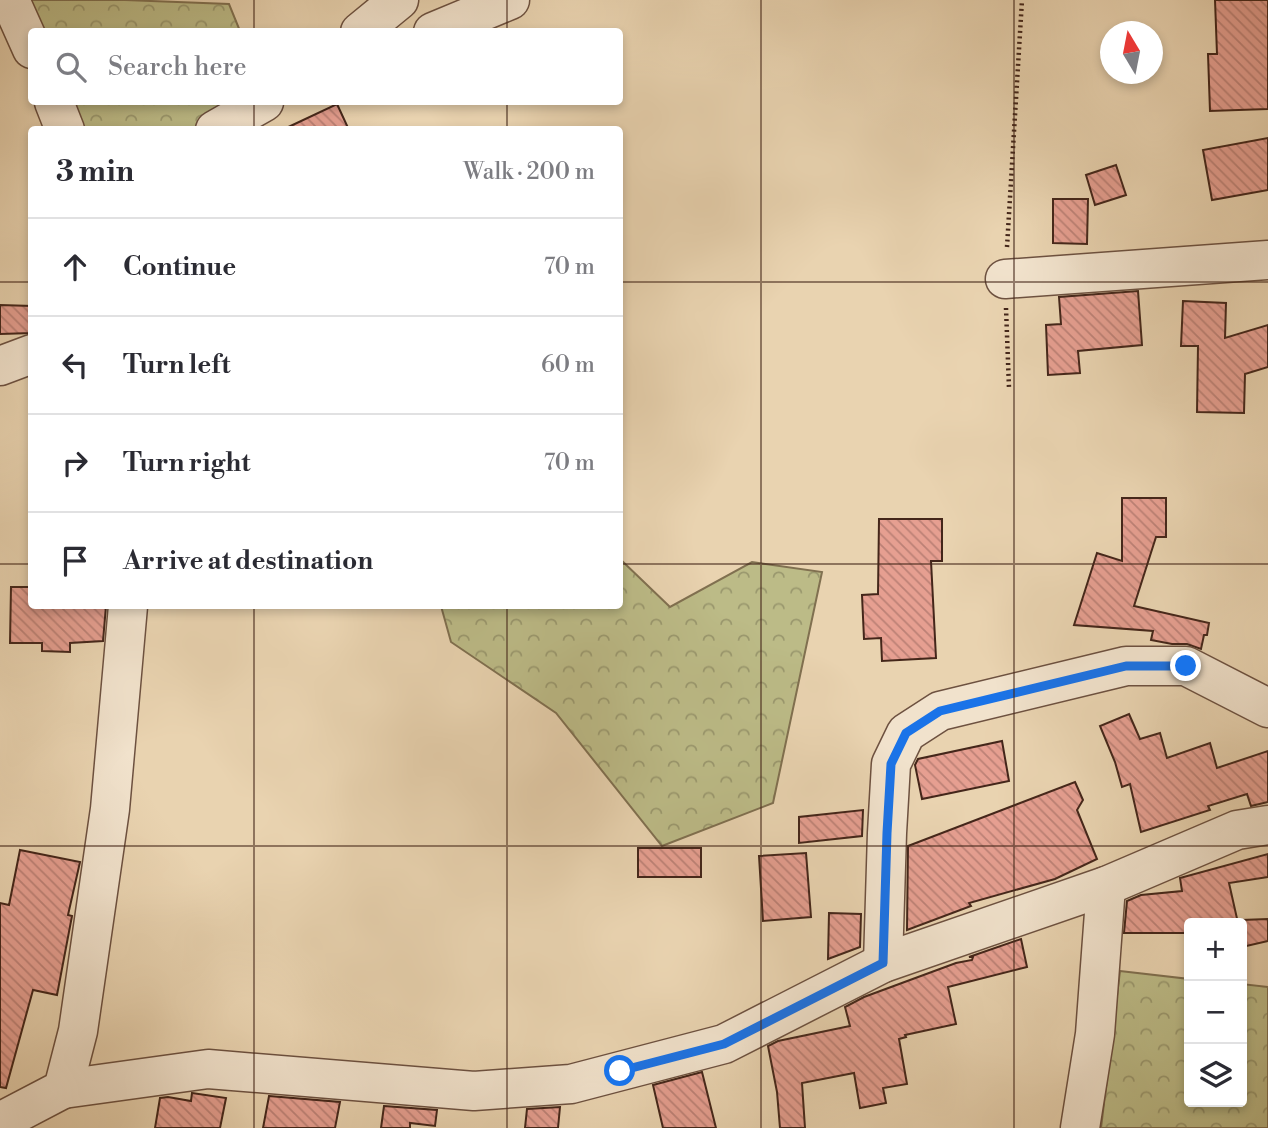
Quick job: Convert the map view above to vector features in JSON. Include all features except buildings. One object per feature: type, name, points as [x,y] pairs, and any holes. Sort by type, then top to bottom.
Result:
[{"type":"street","points":[[10,0],[28,40]]},
{"type":"street","points":[[365,28],[399,0]]},
{"type":"street","points":[[443,28],[510,0]]},
{"type":"street","points":[[55,105],[63,126]]},
{"type":"street","points":[[222,126],[259,105]]},
{"type":"street","points":[[1005,279],[1268,260]]},
{"type":"street","points":[[0,366],[28,356]]},
{"type":"street","points":[[62,1089],[78,1031],[108,822],[128,609]]},
{"type":"street","points":[[883,963],[891,764],[906,733],[940,711],[1126,666],[1186,666],[1268,708]]},
{"type":"street","points":[[0,1122],[62,1089],[208,1069],[474,1091],[571,1084],[724,1044],[883,963],[1106,886],[1237,830],[1268,825]]},
{"type":"street","points":[[1080,1128],[1095,1034],[1106,886]]},
{"type":"path","points":[[1009,388],[1005,279],[1021,0]]},
{"type":"green space","points":[[9,0],[125,0],[229,4],[239,28],[29,28]]},
{"type":"green space","points":[[51,105],[240,105],[222,126],[60,126]]},
{"type":"green space","points":[[623,562],[670,607],[752,562],[822,572],[773,803],[662,846],[556,713],[451,642],[442,609],[623,609]]},
{"type":"green space","points":[[1120,971],[1184,978],[1184,1107],[1247,1107],[1247,985],[1268,987],[1268,1128],[1101,1128]]},
{"type":"route","points":[[620,1071],[724,1044],[883,963],[891,764],[906,733],[940,711],[1126,666],[1186,666]]}]
